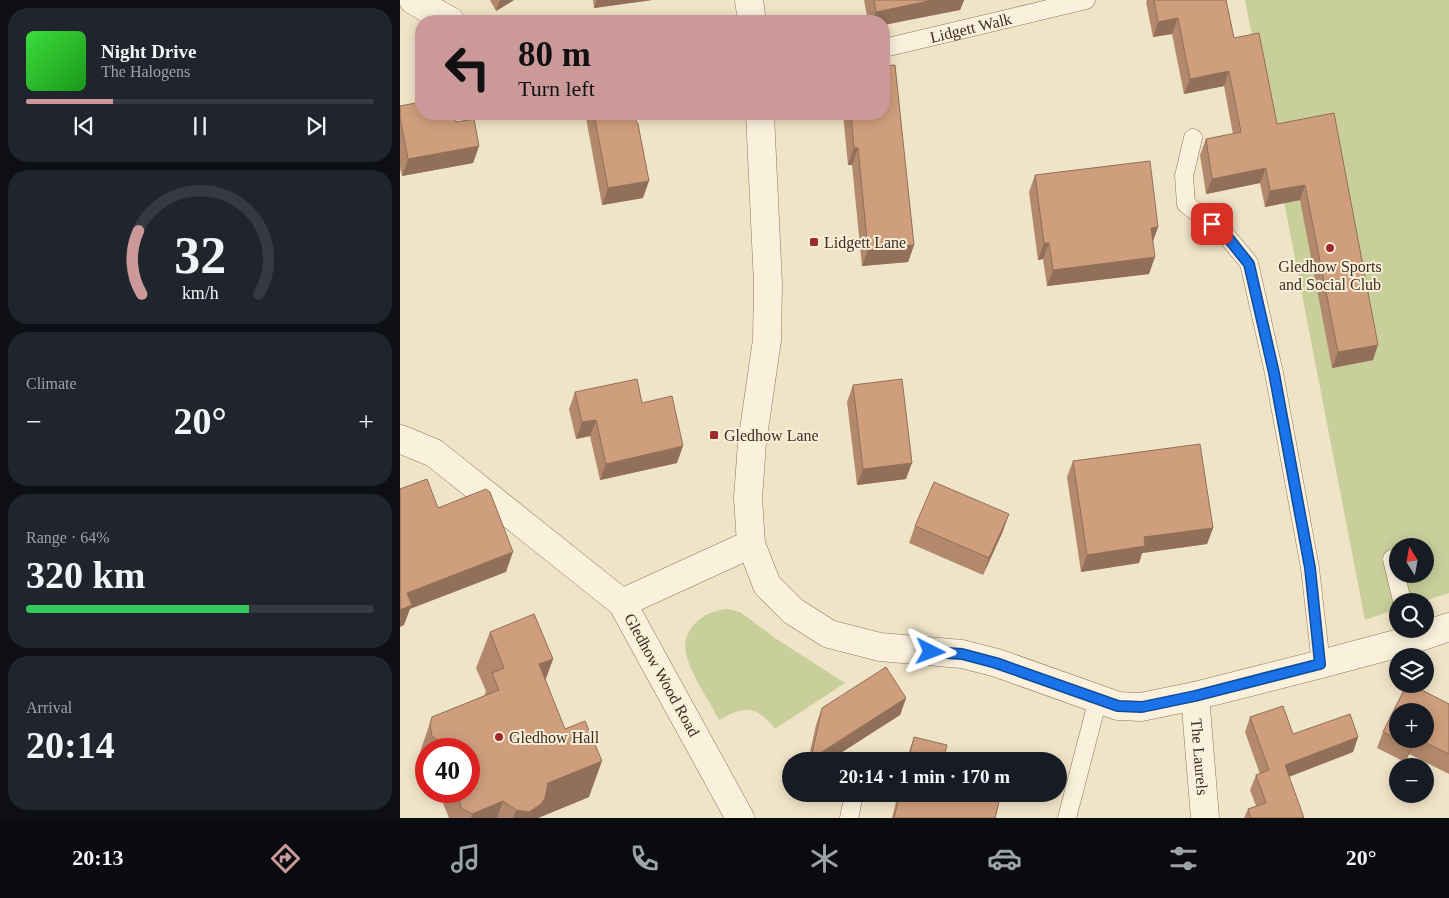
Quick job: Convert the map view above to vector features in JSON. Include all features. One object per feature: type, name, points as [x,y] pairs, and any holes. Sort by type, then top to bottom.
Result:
[{"type":"street","points":[[413,0],[439,15]]},
{"type":"street","points":[[749,0],[751,15]]},
{"type":"street","points":[[760,120],[768,284],[767,340],[752,443],[748,498],[751,544],[766,585],[793,612],[829,634],[880,647],[962,654],[996,663],[1118,706],[1142,707],[1195,696],[1320,664],[1398,638]]},
{"type":"street","points":[[400,439],[434,453],[622,603]]},
{"type":"street","name":"Gledhow Wood Road","points":[[740,818],[622,603],[751,544]]},
{"type":"street","points":[[1434,629],[1449,626]]},
{"type":"street","name":"The Laurels","points":[[1195,696],[1205,818]]},
{"type":"lane","name":"Lidgett Walk","points":[[890,47],[1086,0]]},
{"type":"lane","points":[[1193,138],[1184,176],[1186,204],[1225,234],[1249,264],[1274,373],[1310,568],[1320,664]]},
{"type":"lane","points":[[1066,818],[1098,699]]},
{"type":"lane","points":[[849,818],[852,802]]},
{"type":"green space","points":[[1245,0],[1449,0],[1449,593],[1434,598],[1434,593],[1389,593],[1389,612],[1365,620]]},
{"type":"green space","points":[[728,609],[740,612],[775,638],[845,683],[775,729],[762,715],[750,710],[736,712],[719,720],[693,673],[685,648],[686,639],[695,623],[710,613]]},
{"type":"building","points":[[874,0],[933,0],[876,12]]},
{"type":"building","points":[[1154,0],[1226,0],[1234,38],[1259,33],[1277,124],[1334,113],[1378,345],[1338,352],[1305,185],[1270,191],[1266,168],[1212,179],[1206,139],[1241,132],[1229,71],[1190,79],[1178,18],[1158,22]]},
{"type":"building","points":[[890,65],[895,65],[914,245],[868,250],[858,148],[854,148],[852,120],[890,120]]},
{"type":"building","points":[[415,103],[415,120],[456,120],[456,122],[474,120],[479,146],[408,159],[400,117],[400,106]]},
{"type":"building","points":[[595,120],[636,120],[649,181],[608,188]]},
{"type":"building","points":[[1150,161],[1158,227],[1151,228],[1155,257],[1053,270],[1049,243],[1044,243],[1035,175]]},
{"type":"building","points":[[637,379],[642,403],[672,396],[683,446],[606,464],[596,420],[582,422],[575,392]]},
{"type":"building","points":[[902,379],[912,463],[863,469],[853,385]]},
{"type":"building","points":[[1200,444],[1213,528],[1144,537],[1145,546],[1087,555],[1073,461]]},
{"type":"building","points":[[427,479],[438,508],[486,489],[490,492],[513,552],[407,593],[412,605],[400,610],[400,489]]},
{"type":"building","points":[[934,482],[1009,514],[989,558],[915,526]]},
{"type":"building","points":[[534,614],[553,659],[539,664],[565,729],[585,721],[602,761],[548,783],[545,798],[541,804],[529,812],[516,810],[503,801],[472,814],[461,808],[460,803],[480,803],[480,738],[435,738],[432,736],[430,725],[432,717],[499,690],[492,673],[504,668],[490,632]]},
{"type":"building","points":[[886,667],[906,698],[822,752],[813,752],[822,708]]},
{"type":"building","points":[[1402,693],[1428,693],[1449,704],[1449,754],[1434,747],[1434,703],[1398,703]]},
{"type":"building","points":[[1283,706],[1293,734],[1350,714],[1358,737],[1285,765],[1304,818],[1251,818],[1248,809],[1266,803],[1256,775],[1269,770],[1250,717]]},
{"type":"building","points":[[1389,720],[1389,735],[1383,732]]},
{"type":"building","points":[[914,737],[947,745],[945,752],[910,752]]},
{"type":"building","points":[[898,802],[999,802],[995,818],[894,818]]},
{"type":"place","name":"Lidgett Lane","points":[[814,242]]},
{"type":"place","name":"Gledhow Sports and Social Club","points":[[1330,248]]},
{"type":"place","name":"Gledhow Lane","points":[[714,435]]},
{"type":"place","name":"Gledhow Hall","points":[[499,737]]},
{"type":"route","points":[[931,652],[962,654],[996,663],[1118,706],[1142,707],[1195,696],[1320,664],[1310,568],[1274,373],[1249,264],[1225,234],[1212,224]]}]
